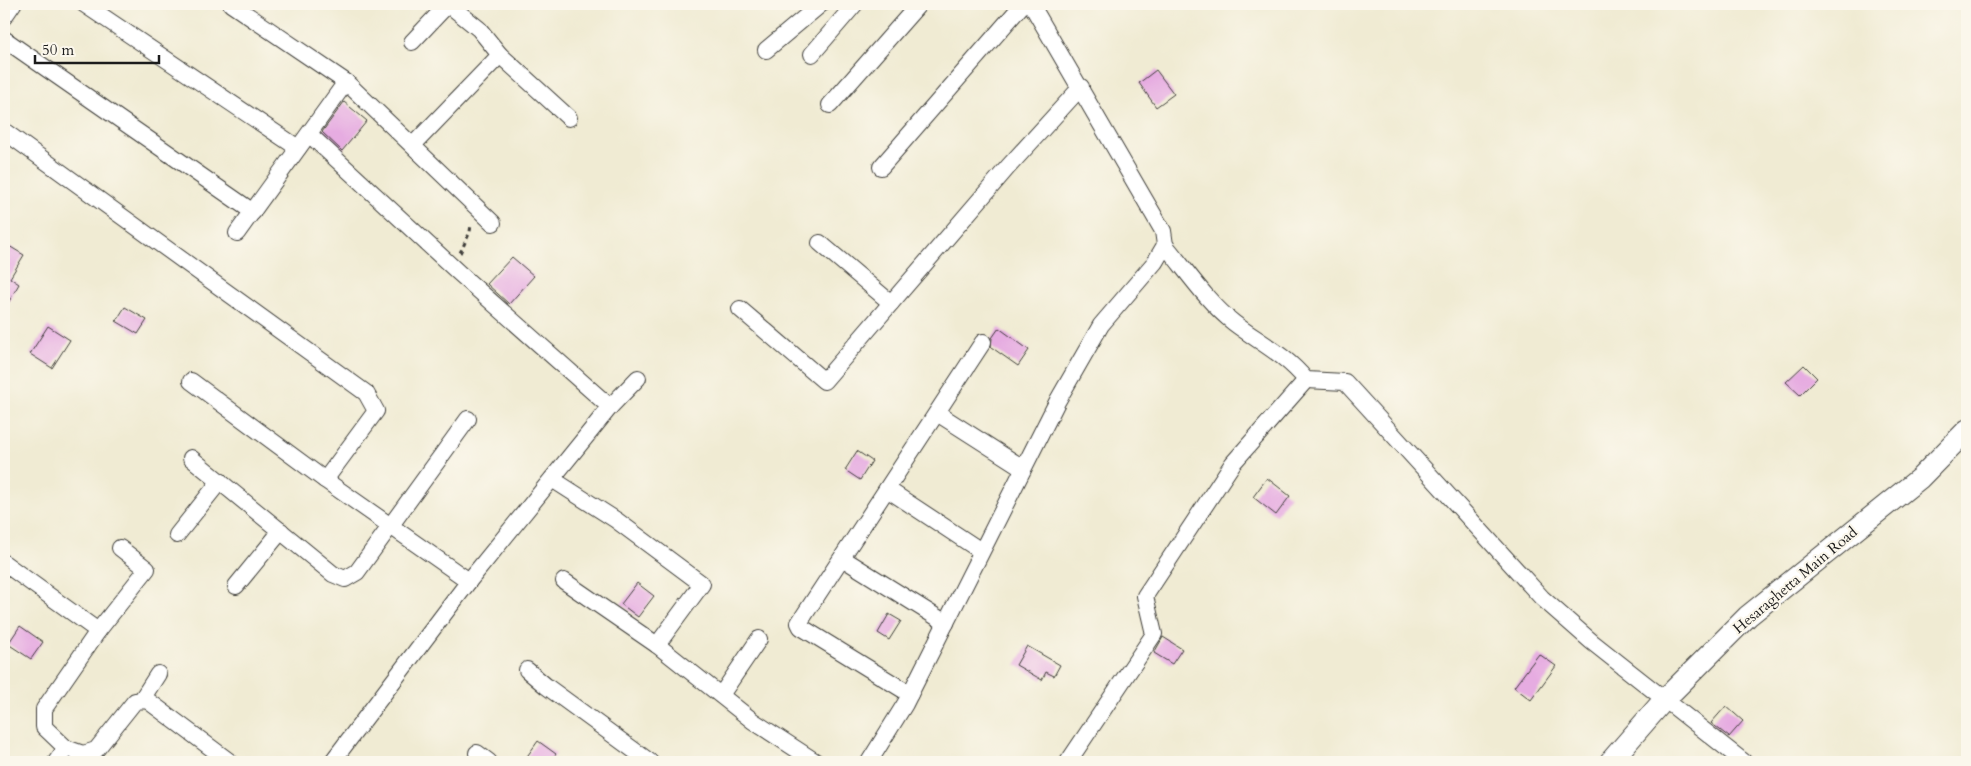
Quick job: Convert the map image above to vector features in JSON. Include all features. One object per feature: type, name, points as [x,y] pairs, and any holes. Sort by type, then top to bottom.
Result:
[{"type":"main road","name":"Hesaraghetta Main Road","points":[[1610,762],[1664,700],[1748,616],[1920,478],[1967,430]]},
{"type":"street","points":[[4,17],[13,4]]},
{"type":"street","points":[[84,4],[298,148]]},
{"type":"street","points":[[231,4],[346,82],[413,144],[493,223]]},
{"type":"street","points":[[412,42],[448,4],[478,29],[500,55],[569,118]]},
{"type":"street","points":[[766,50],[821,4]]},
{"type":"street","points":[[812,54],[855,4]]},
{"type":"street","points":[[830,105],[919,4]]},
{"type":"street","points":[[881,167],[1023,4]]},
{"type":"street","points":[[1030,4],[1081,87],[1163,232],[1166,245],[1217,307],[1234,323],[1280,354],[1306,380],[1345,382],[1542,598],[1592,642],[1744,762]]},
{"type":"street","points":[[4,40],[253,212]]},
{"type":"street","points":[[413,144],[500,55]]},
{"type":"street","points":[[237,233],[346,82]]},
{"type":"street","points":[[740,309],[824,381],[1008,167],[1081,87]]},
{"type":"street","points":[[4,131],[366,393],[376,411],[325,480]]},
{"type":"street","points":[[309,134],[454,268],[610,407]]},
{"type":"street","points":[[820,243],[891,303]]},
{"type":"street","points":[[869,762],[910,694],[1023,468],[1101,325],[1166,245]]},
{"type":"street","points":[[910,694],[800,626],[799,623],[983,342]]},
{"type":"street","points":[[332,762],[469,582],[610,407],[638,378]]},
{"type":"street","points":[[191,380],[325,480],[469,582]]},
{"type":"street","points":[[1068,762],[1154,634],[1145,596],[1233,463],[1306,380]]},
{"type":"street","points":[[936,413],[1023,468]]},
{"type":"street","points":[[191,458],[333,574],[345,579],[357,572],[468,419]]},
{"type":"street","points":[[552,479],[616,520],[702,584],[657,645]]},
{"type":"street","points":[[177,535],[220,481]]},
{"type":"street","points":[[887,489],[981,551]]},
{"type":"street","points":[[236,586],[281,531]]},
{"type":"street","points":[[120,548],[147,569],[98,632],[44,709],[44,727],[66,748],[83,754],[96,750],[135,701],[142,699],[158,674]]},
{"type":"street","points":[[842,558],[946,623]]},
{"type":"street","points":[[4,563],[98,632]]},
{"type":"street","points":[[564,582],[657,645],[721,694],[752,721],[816,762]]},
{"type":"street","points":[[721,694],[759,639]]},
{"type":"street","points":[[527,670],[650,762]]},
{"type":"street","points":[[142,699],[230,762]]},
{"type":"street","points":[[56,762],[66,748]]},
{"type":"path","points":[[454,268],[470,232],[473,203]]},
{"type":"building","points":[[1156,70],[1174,94],[1156,107],[1139,83]]},
{"type":"building","points":[[344,102],[367,121],[342,151],[322,132]]},
{"type":"building","points":[[4,243],[24,255],[10,278],[19,284],[4,310]]},
{"type":"building","points":[[512,257],[534,276],[509,304],[487,284]]},
{"type":"building","points":[[125,307],[147,320],[138,334],[116,321]]},
{"type":"building","points":[[48,326],[70,340],[52,368],[30,354]]},
{"type":"building","points":[[999,328],[1029,350],[1018,366],[991,347],[992,338]]},
{"type":"building","points":[[1804,365],[1817,378],[1800,395],[1786,382]]},
{"type":"building","points":[[857,451],[872,461],[860,480],[845,470]]},
{"type":"building","points":[[1267,478],[1290,496],[1276,515],[1253,497]]},
{"type":"building","points":[[637,583],[654,596],[638,617],[621,604]]},
{"type":"building","points":[[889,614],[901,621],[889,640],[878,633]]},
{"type":"building","points":[[20,626],[43,642],[31,659],[8,644]]},
{"type":"building","points":[[1163,637],[1182,649],[1172,664],[1154,653]]},
{"type":"building","points":[[1027,646],[1060,665],[1054,676],[1046,672],[1042,680],[1016,665]]},
{"type":"building","points":[[1539,654],[1556,666],[1531,700],[1514,687]]},
{"type":"building","points":[[1726,706],[1743,721],[1729,737],[1711,723]]},
{"type":"building","points":[[538,741],[556,754],[550,762],[523,762]]}]
